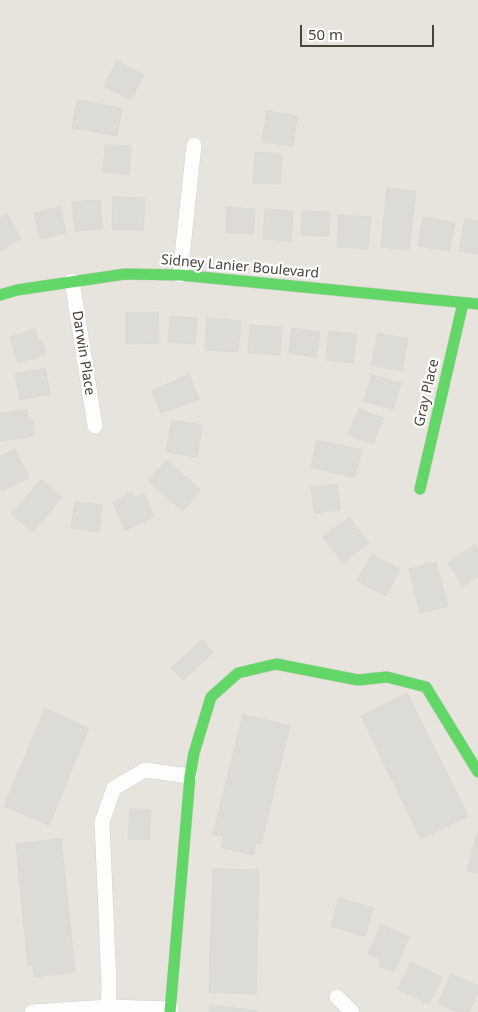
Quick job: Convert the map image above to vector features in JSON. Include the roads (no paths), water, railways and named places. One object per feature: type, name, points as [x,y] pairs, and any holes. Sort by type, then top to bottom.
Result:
[{"type":"street","points":[[180,275],[194,145]]},
{"type":"street","name":"Sidney Lanier Boulevard","points":[[0,295],[17,290],[125,274],[180,275],[478,304]]},
{"type":"street","name":"Darwin Place","points":[[72,281],[95,426]]},
{"type":"street","name":"Gray Place","points":[[420,489],[463,303]]},
{"type":"street","points":[[32,1012],[170,1011],[190,776],[194,753],[212,697],[238,673],[276,664],[358,680],[387,677],[426,687],[478,772]]},
{"type":"street","points":[[109,1010],[102,822],[114,788],[145,770],[190,776]]},
{"type":"street","points":[[337,997],[352,1012]]}]
